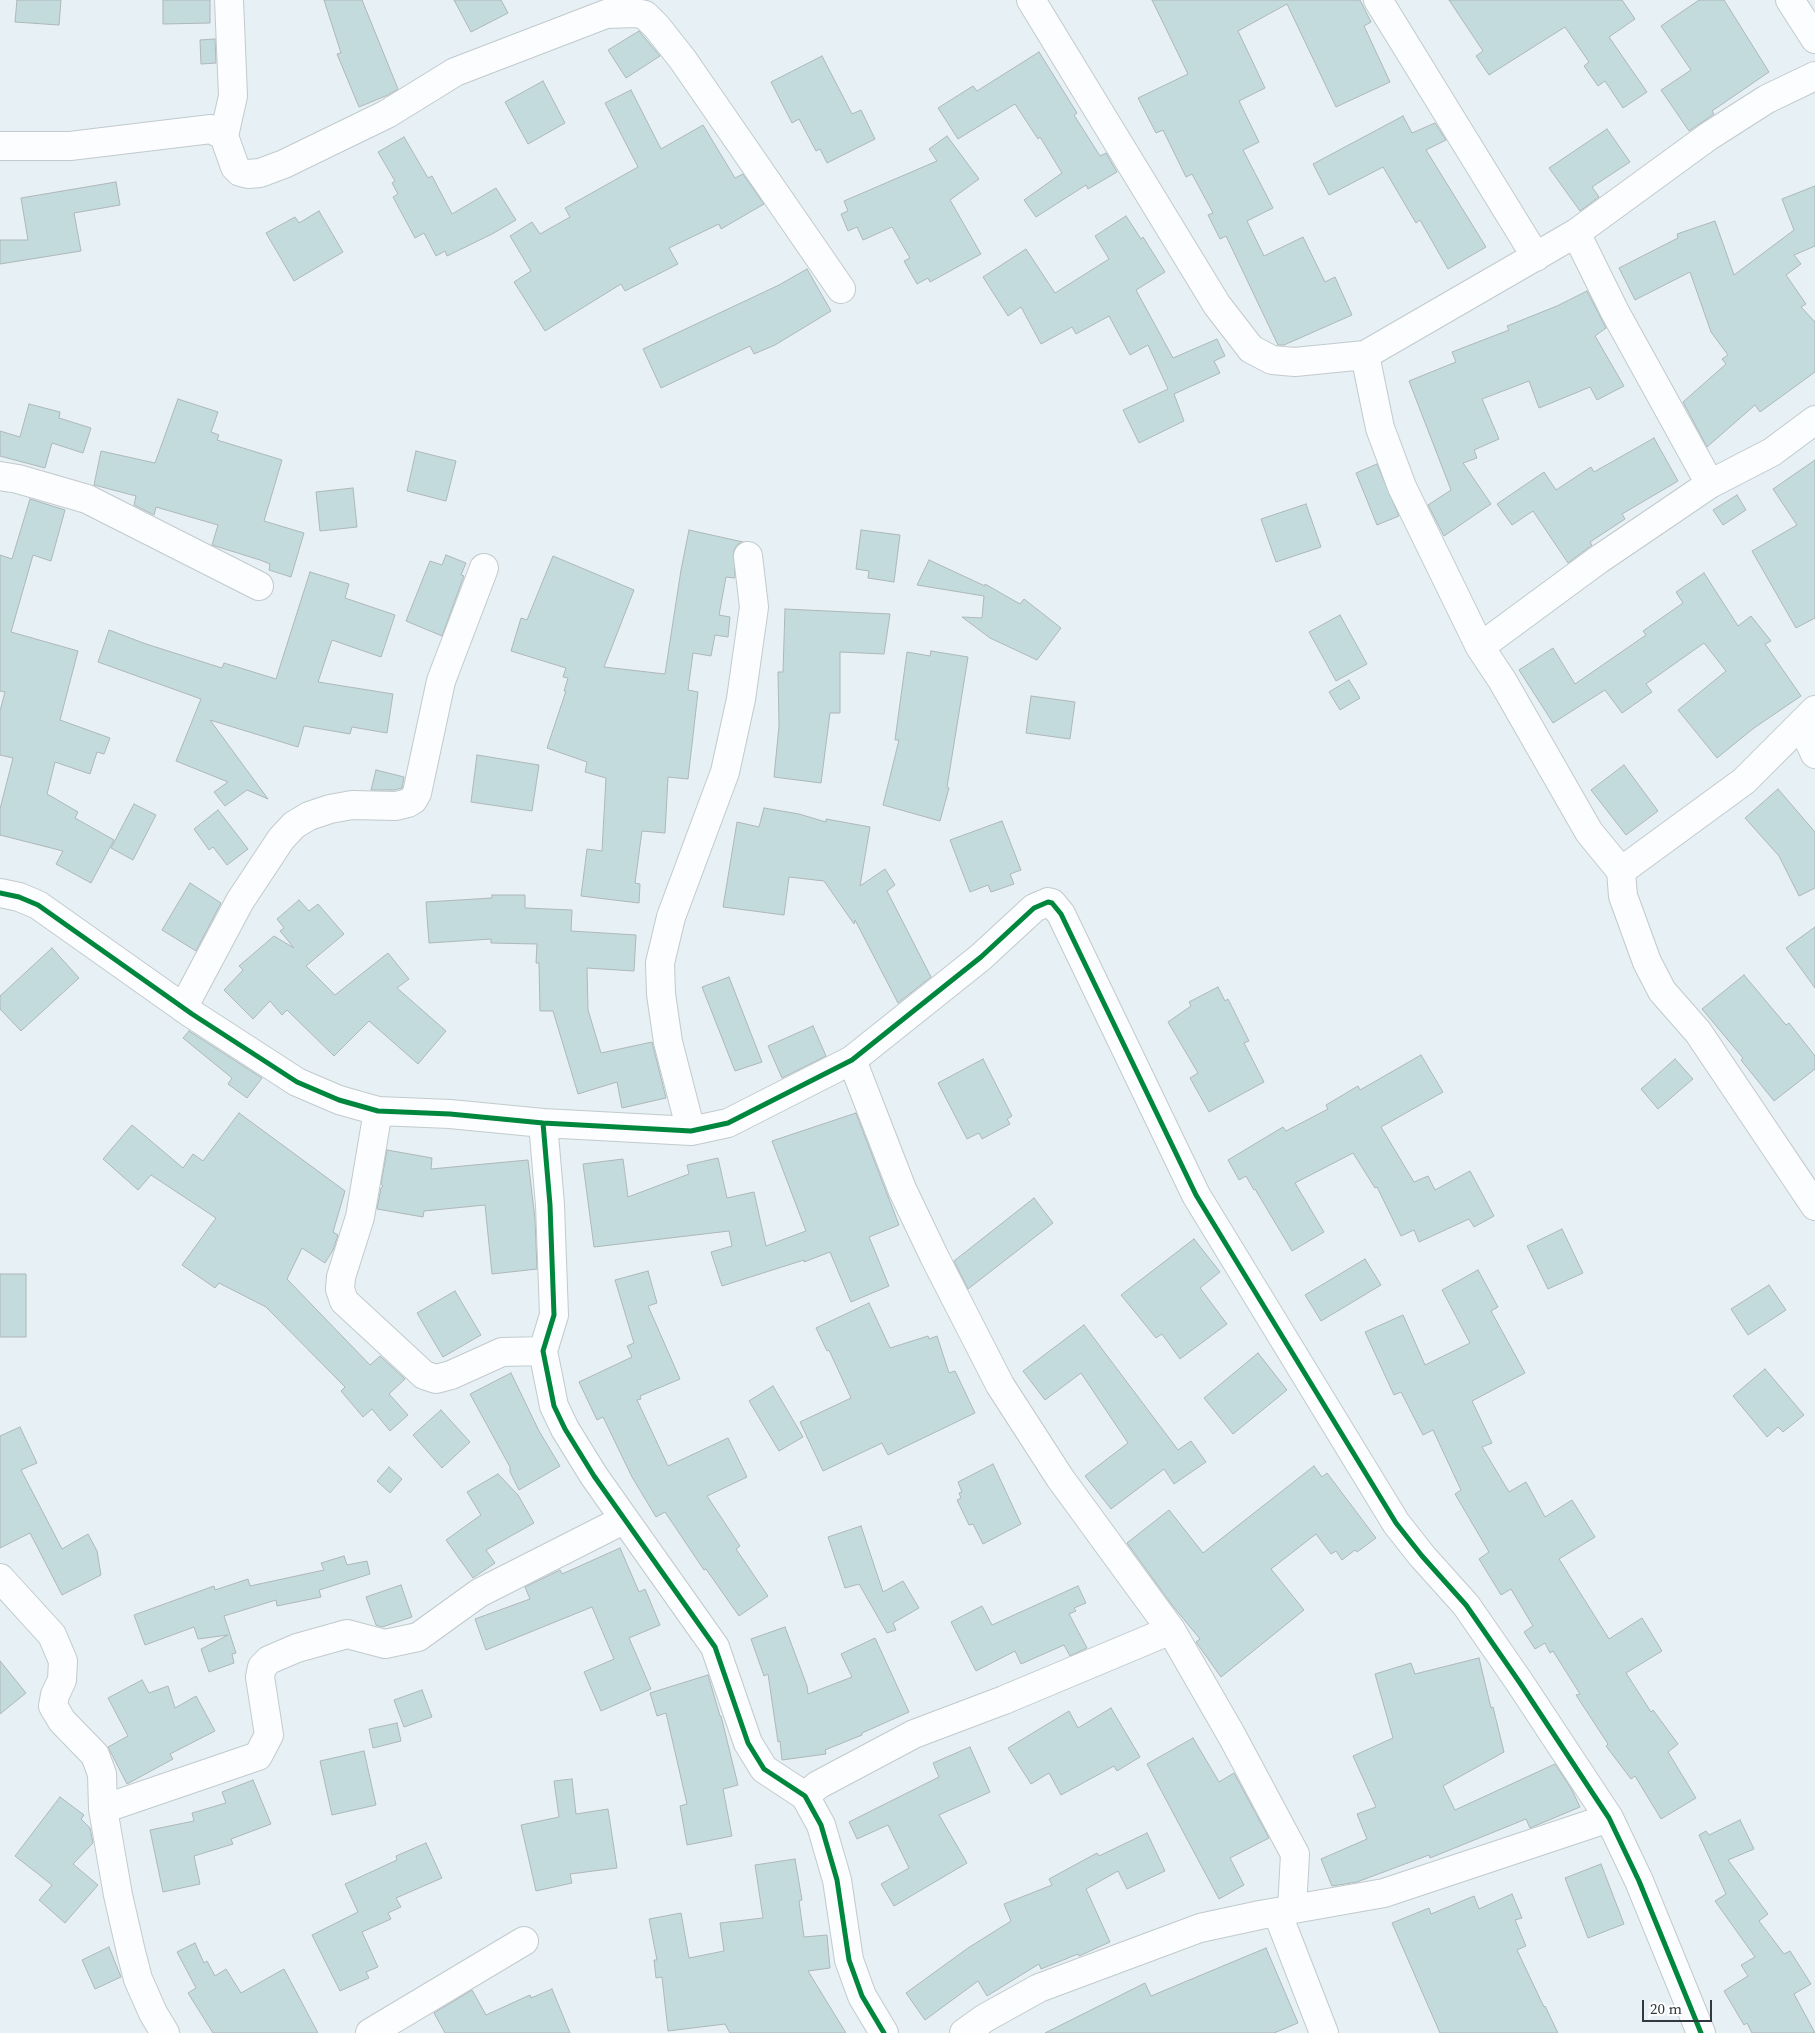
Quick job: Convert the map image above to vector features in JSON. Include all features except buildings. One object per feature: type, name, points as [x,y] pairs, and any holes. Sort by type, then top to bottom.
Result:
[{"type":"street","points":[[229,0],[233,96],[224,136],[235,167],[240,172],[248,174],[260,173],[284,164],[387,114],[455,72],[606,14],[636,13],[646,15],[657,26],[683,60],[842,289]]},
{"type":"street","points":[[1031,0],[1217,305],[1251,349],[1272,360],[1295,362],[1365,355],[1576,233],[1709,136],[1767,99],[1815,76]]},
{"type":"street","points":[[1378,0],[1536,256]]},
{"type":"street","points":[[1790,0],[1815,39]]},
{"type":"street","points":[[0,146],[70,146],[211,129],[224,136]]},
{"type":"street","points":[[1576,233],[1615,312],[1710,484]]},
{"type":"street","points":[[1365,355],[1380,428],[1402,487],[1480,647],[1502,680],[1590,832],[1621,871],[1623,896],[1647,962],[1662,991],[1698,1032],[1815,1206]]},
{"type":"street","points":[[1480,647],[1598,560],[1710,484],[1772,452],[1815,420]]},
{"type":"street","points":[[0,476],[18,479],[87,499],[259,586]]},
{"type":"street","points":[[692,1131],[668,1042],[661,994],[660,963],[671,917],[725,772],[742,699],[754,607],[748,556]]},
{"type":"street","points":[[183,1008],[240,901],[281,840],[294,826],[309,816],[330,808],[396,806],[413,800],[417,794],[441,681],[484,568]]},
{"type":"street","points":[[1621,871],[1744,781],[1808,717]]},
{"type":"street","points":[[1808,717],[1815,754]]},
{"type":"street","points":[[0,893],[19,897],[38,905],[183,1008],[297,1082],[339,1100],[378,1111],[450,1114],[543,1123],[692,1131],[728,1123],[852,1060],[981,957],[1034,908],[1048,902],[1052,903],[1065,923],[1174,1153],[1196,1195],[1396,1524],[1466,1605],[1609,1818],[1701,2033]]},
{"type":"street","points":[[852,1060],[902,1189],[1000,1385],[1060,1478],[1171,1630],[1232,1736],[1295,1854],[1285,1911],[1324,2033]]},
{"type":"street","points":[[378,1111],[360,1217],[341,1277],[340,1289],[344,1301],[424,1375],[436,1379],[450,1375],[502,1352],[543,1351]]},
{"type":"street","points":[[543,1123],[550,1205],[554,1315],[543,1351],[554,1406],[565,1429],[623,1520],[715,1647],[748,1743],[764,1769],[805,1796],[821,1825],[837,1880],[849,1960],[862,1996],[884,2033]]},
{"type":"street","points":[[103,1809],[258,1756],[269,1735],[260,1677],[262,1667],[269,1660],[297,1648],[347,1634],[385,1644],[418,1637],[479,1593],[623,1520]]},
{"type":"street","points":[[0,1578],[52,1635],[62,1661],[62,1680],[54,1695],[53,1706],[62,1721],[95,1755],[102,1774],[103,1809],[118,1895],[138,1979],[153,2013],[165,2033]]},
{"type":"street","points":[[805,1796],[818,1785],[914,1734],[1004,1700],[1171,1630]]},
{"type":"street","points":[[964,2033],[985,2018],[1040,1988],[1200,1928],[1384,1893],[1609,1818]]},
{"type":"street","points":[[370,2033],[524,1942]]},
{"type":"cycle path","points":[[0,893],[19,897],[38,905],[192,1014],[297,1082],[339,1100],[378,1111],[450,1114],[543,1123],[550,1205],[554,1315],[543,1351],[554,1406],[565,1429],[594,1476],[715,1647],[748,1743],[764,1769],[805,1796],[821,1825],[837,1880],[849,1960],[862,1996],[884,2033]]},
{"type":"cycle path","points":[[543,1123],[691,1131],[728,1123],[852,1060],[981,957],[1034,908],[1048,902],[1052,903],[1061,914],[1196,1195],[1396,1523],[1422,1556],[1466,1605],[1609,1818],[1639,1881],[1701,2033]]}]
